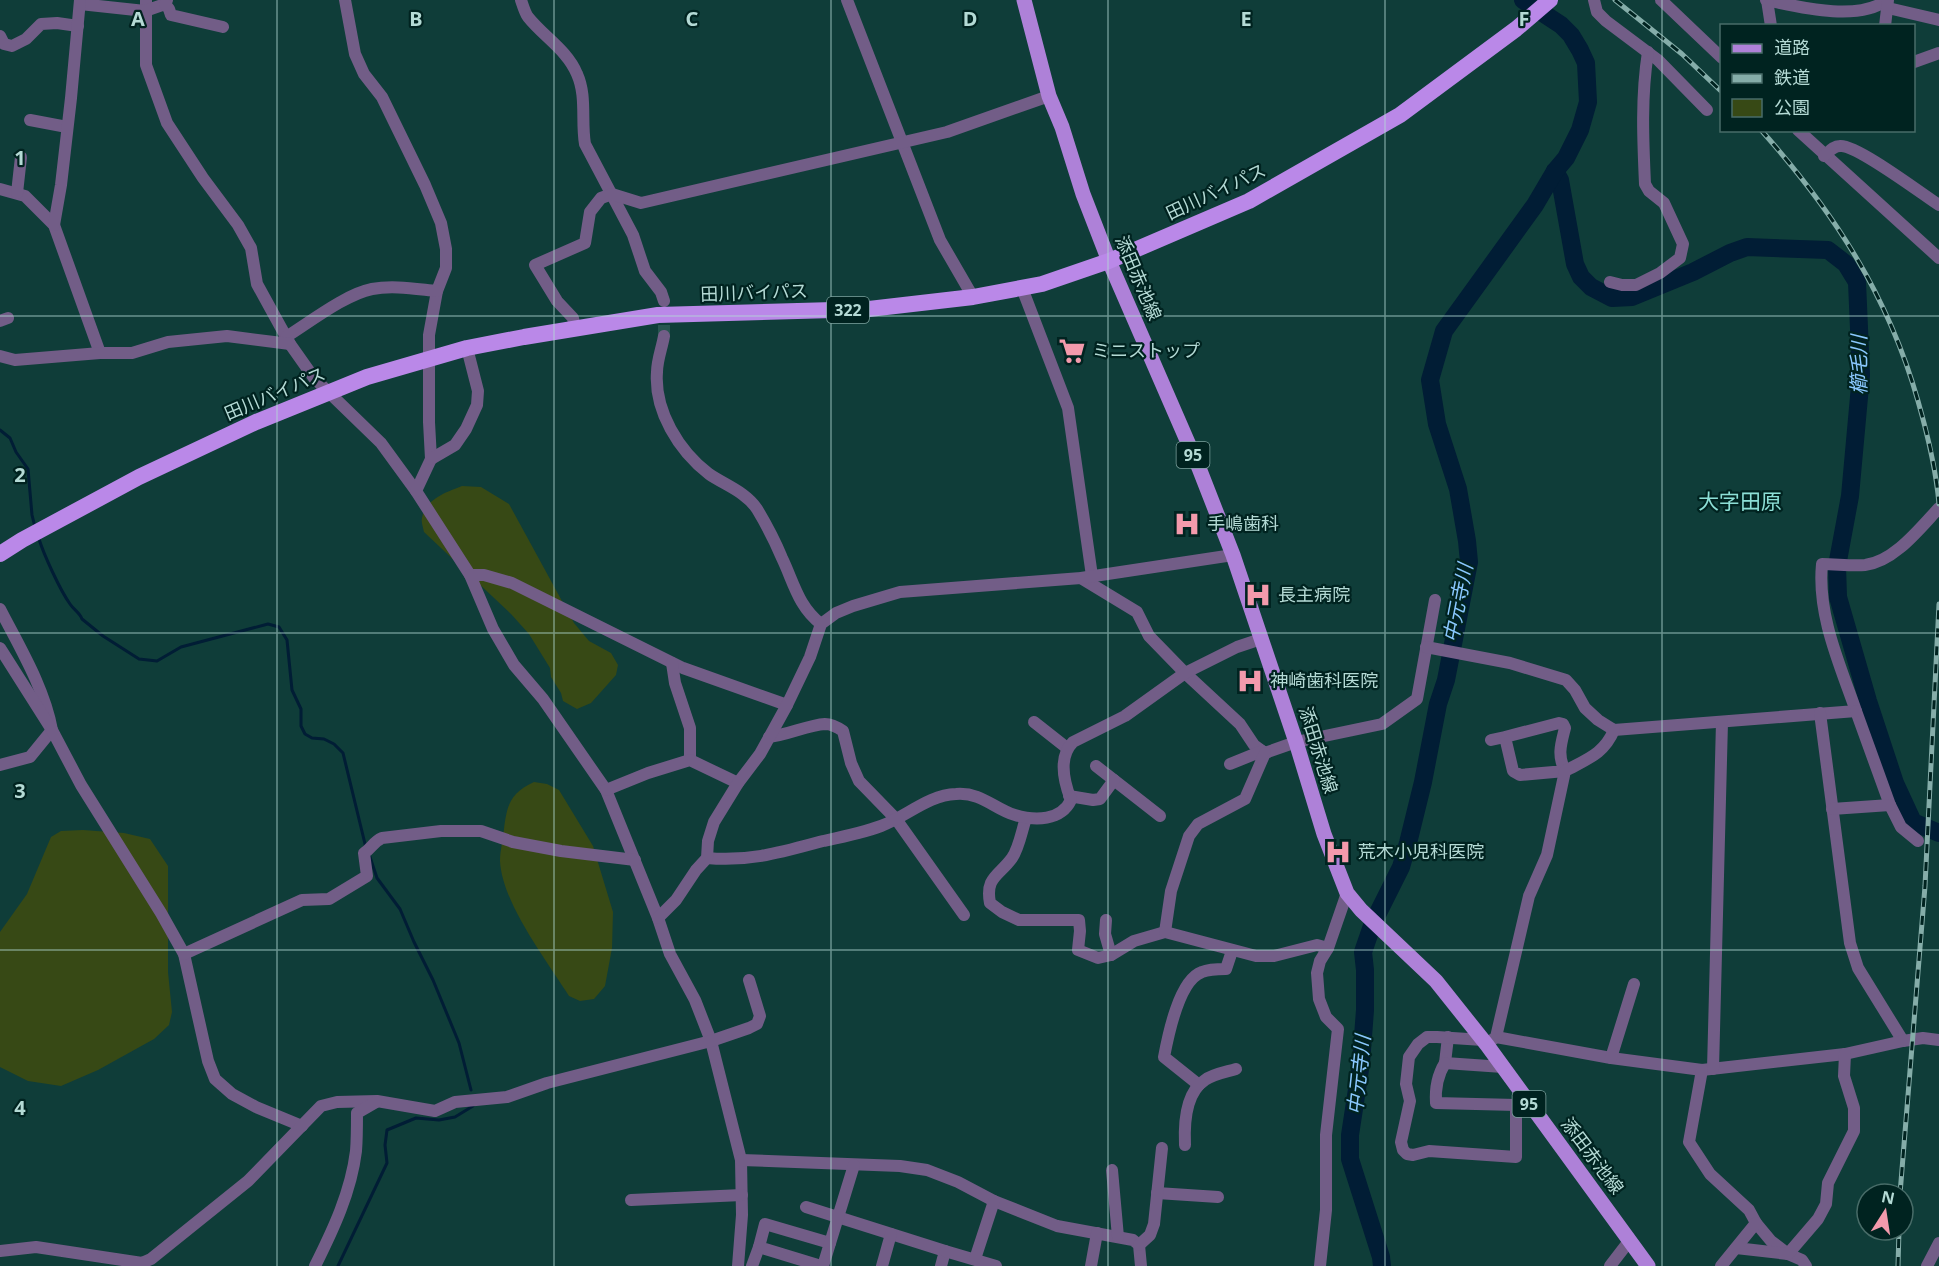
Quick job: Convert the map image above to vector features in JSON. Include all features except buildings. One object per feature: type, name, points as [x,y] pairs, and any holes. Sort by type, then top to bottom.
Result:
[{"type":"highway","name":"田川バイパス","points":[[0,554],[139,477],[256,422],[367,377],[467,348],[658,315],[869,309],[973,297],[1042,284],[1109,261],[1249,201],[1400,115],[1516,29],[1550,0]]},
{"type":"main road","name":"添田赤池線","points":[[1024,0],[1049,96],[1062,127],[1083,194],[1233,555],[1296,742],[1324,834],[1347,894],[1360,910],[1436,981],[1489,1041],[1521,1102],[1648,1266]]},
{"type":"street","points":[[345,0],[355,54],[364,74],[382,98],[425,185],[441,223],[446,249],[446,268],[437,291],[429,335],[428,385],[431,459],[416,491]]},
{"type":"street","points":[[521,0],[527,16],[561,49],[578,74],[583,95],[585,144],[633,236],[645,271],[661,292],[664,301]]},
{"type":"street","points":[[847,0],[940,240],[973,297]]},
{"type":"street","points":[[1594,0],[1597,12],[1606,21],[1658,60],[1707,110]]},
{"type":"street","points":[[1661,0],[1720,56]]},
{"type":"street","points":[[1770,24],[1767,0],[1792,6],[1837,11],[1861,10],[1888,2],[1939,20]]},
{"type":"street","points":[[54,225],[61,185],[80,2],[145,6],[166,2],[171,15],[223,27]]},
{"type":"street","points":[[1886,24],[1888,2]]},
{"type":"street","points":[[145,6],[146,64],[166,123],[238,225],[251,248],[257,284],[288,340],[314,378],[381,443],[416,491],[470,575],[492,629],[514,665],[543,699],[606,790],[658,918],[670,954],[695,1000],[711,1041],[741,1160],[742,1215],[738,1266]]},
{"type":"street","points":[[0,36],[4,44],[12,46],[26,39],[41,24],[57,23],[78,26]]},
{"type":"street","points":[[1610,282],[1636,285],[1652,277],[1680,258],[1683,244],[1664,203],[1649,191],[1645,184],[1642,123],[1648,52]]},
{"type":"street","points":[[1915,62],[1939,53]]},
{"type":"street","points":[[575,329],[573,318],[556,301],[535,265],[585,243],[590,212],[601,198],[612,194],[641,202],[947,132],[1049,96]]},
{"type":"street","points":[[30,120],[67,127]]},
{"type":"street","points":[[1800,132],[1939,258]]},
{"type":"street","points":[[1824,156],[1834,147],[1840,146],[1856,150],[1939,205]]},
{"type":"street","points":[[17,194],[21,157]]},
{"type":"street","points":[[0,189],[25,196],[54,225],[100,353]]},
{"type":"street","points":[[1022,288],[1068,408],[1087,577],[1137,612],[1149,636],[1240,724],[1254,745],[1264,752]]},
{"type":"street","points":[[0,356],[15,360],[100,353],[132,353],[168,342],[228,336],[288,340],[354,295],[371,289],[437,291]]},
{"type":"street","points":[[664,336],[657,370],[656,389],[675,437],[686,453],[710,474],[745,496],[756,507],[782,557],[796,593],[808,614],[820,624]]},
{"type":"street","points":[[431,459],[455,445],[466,429],[477,405],[478,390],[467,348]]},
{"type":"street","points":[[1917,841],[1901,827],[1890,805],[1830,635],[1820,584],[1822,564],[1866,565],[1881,560],[1905,544],[1939,508]]},
{"type":"street","points":[[658,918],[676,900],[707,858],[708,840],[714,822],[738,783],[760,754],[787,705],[810,657],[820,624],[837,613],[900,592],[1087,577],[1233,555]]},
{"type":"street","points":[[470,575],[484,575],[512,583],[672,663],[787,705]]},
{"type":"street","points":[[1230,764],[1296,742],[1382,724],[1417,699],[1435,600]]},
{"type":"street","points":[[0,609],[34,674],[48,708],[52,730],[30,757],[0,765]]},
{"type":"street","points":[[707,858],[730,860],[766,856],[864,831],[896,819],[930,801],[956,794],[986,799],[1013,815],[1026,818],[1059,815],[1071,800],[1064,764],[1067,748],[1073,741],[1125,716],[1185,673],[1237,647],[1261,639]]},
{"type":"street","points":[[1426,647],[1510,663],[1566,680],[1575,690],[1585,708],[1614,730],[1857,711]]},
{"type":"street","points":[[0,648],[52,730],[81,785],[184,954],[208,1061],[215,1079],[231,1094],[255,1107],[302,1126]]},
{"type":"street","points":[[672,663],[675,683],[690,728],[690,760]]},
{"type":"street","points":[[1820,714],[1850,943],[1858,968],[1903,1041]]},
{"type":"street","points":[[1034,722],[1067,748]]},
{"type":"street","points":[[1722,722],[1707,1070],[1689,1142],[1710,1174],[1749,1210],[1756,1223],[1771,1241],[1788,1254],[1802,1260],[1806,1266]]},
{"type":"street","points":[[1489,1041],[1529,896],[1548,855],[1565,771],[1560,761],[1559,751],[1565,728],[1559,723],[1491,740]]},
{"type":"street","points":[[769,737],[782,736],[826,724],[843,731],[851,763],[859,781],[896,819],[964,915]]},
{"type":"street","points":[[1506,737],[1513,771],[1520,776],[1565,771],[1593,756],[1609,743],[1614,730]]},
{"type":"street","points":[[1165,932],[1171,891],[1189,836],[1198,824],[1245,799],[1264,752]]},
{"type":"street","points":[[606,790],[648,773],[690,760],[738,783]]},
{"type":"street","points":[[1096,766],[1160,816]]},
{"type":"street","points":[[1069,796],[1100,799],[1114,780]]},
{"type":"street","points":[[1832,809],[1890,805]]},
{"type":"street","points":[[1026,818],[1013,857],[991,880],[988,893],[990,903],[1019,920],[1079,920],[1078,951],[1098,958],[1111,956],[1134,941],[1165,932],[1256,956],[1274,956],[1317,945],[1328,948]]},
{"type":"street","points":[[184,954],[302,900],[329,899],[345,891],[367,876],[368,851],[374,841],[382,838],[441,831],[481,831],[513,842],[561,851],[635,860]]},
{"type":"street","points":[[1320,1266],[1326,1210],[1326,1135],[1338,1029],[1326,1017],[1319,999],[1317,973],[1347,894]]},
{"type":"street","points":[[1106,920],[1105,934],[1111,956]]},
{"type":"street","points":[[1198,1085],[1164,1057],[1170,1025],[1185,988],[1200,972],[1226,969],[1232,951]]},
{"type":"street","points":[[0,1251],[36,1247],[142,1263],[248,1180],[316,1110],[327,1103],[377,1101],[435,1111],[455,1102],[507,1097],[547,1083],[711,1041],[757,1024],[760,1016],[749,980]]},
{"type":"street","points":[[1611,1058],[1634,984]]},
{"type":"street","points":[[1448,1037],[1446,1064],[1439,1072],[1435,1089],[1436,1103],[1521,1102],[1516,1157],[1429,1151],[1413,1155],[1407,1154],[1401,1142],[1410,1101],[1407,1084],[1409,1057],[1418,1044],[1427,1037],[1448,1037],[1489,1041],[1707,1070],[1845,1054],[1923,1038],[1939,1040]]},
{"type":"street","points":[[1788,1254],[1818,1219],[1826,1204],[1828,1183],[1854,1131],[1854,1108],[1844,1076],[1845,1054]]},
{"type":"street","points":[[1446,1064],[1503,1067]]},
{"type":"street","points":[[1185,1145],[1184,1120],[1188,1104],[1198,1085],[1206,1079],[1236,1069]]},
{"type":"street","points":[[315,1266],[335,1226],[351,1177],[356,1149],[357,1113],[377,1101]]},
{"type":"street","points":[[1139,1245],[1150,1236],[1154,1224],[1162,1148]]},
{"type":"street","points":[[741,1160],[900,1166],[927,1170],[958,1182],[994,1201],[1057,1226],[1133,1240],[1139,1245],[1141,1266]]},
{"type":"street","points":[[759,1247],[822,1266],[854,1165]]},
{"type":"street","points":[[1112,1170],[1118,1237]]},
{"type":"street","points":[[1157,1193],[1218,1197]]},
{"type":"street","points":[[631,1200],[742,1195]]},
{"type":"street","points":[[971,1261],[994,1201]]},
{"type":"street","points":[[806,1207],[971,1261],[996,1266]]},
{"type":"street","points":[[1721,1266],[1756,1223]]},
{"type":"street","points":[[752,1266],[765,1224],[830,1243]]},
{"type":"street","points":[[1091,1266],[1097,1233]]},
{"type":"street","points":[[882,1266],[891,1234]]},
{"type":"street","points":[[1610,1266],[1630,1240]]},
{"type":"street","points":[[1927,1266],[1939,1243]]},
{"type":"street","points":[[1736,1248],[1788,1254]]},
{"type":"street","points":[[941,1266],[945,1251]]},
{"type":"green space","points":[[462,486],[481,487],[509,504],[574,623],[589,641],[611,653],[618,665],[616,675],[591,703],[577,709],[563,701],[551,677],[550,668],[529,634],[511,614],[424,532],[422,520],[427,506],[437,497]]},
{"type":"green space","points":[[534,782],[547,784],[559,790],[593,846],[613,912],[612,948],[605,986],[594,999],[580,1001],[569,996],[517,913],[503,877],[500,857],[508,806],[515,795]]},
{"type":"green space","points":[[61,831],[124,833],[150,839],[168,866],[168,972],[172,1012],[169,1025],[154,1039],[98,1070],[61,1086],[28,1081],[0,1067],[0,932],[27,894],[51,837]]},
{"type":"waterway","name":"中元寺川","points":[[1382,1266],[1350,1159],[1350,1135],[1361,1063],[1365,1010],[1363,952],[1373,923],[1401,867],[1408,843],[1438,704],[1446,680],[1469,562],[1458,489],[1437,424],[1430,380],[1444,331],[1566,158],[1580,130],[1588,102],[1586,63],[1571,35],[1561,25],[1523,0]]},
{"type":"waterway","name":"櫛毛川","points":[[1555,171],[1560,180],[1575,264],[1581,277],[1591,287],[1612,298],[1632,297],[1747,247],[1828,250],[1846,264],[1857,282],[1861,375],[1850,496],[1837,566],[1838,597],[1895,783],[1913,822],[1939,833]]},
{"type":"waterway","points":[[0,430],[10,438],[16,452],[28,469],[35,527]]},
{"type":"waterway","points":[[39,539],[62,590],[82,619],[103,636],[139,659],[157,661],[181,647],[268,624],[279,627],[287,640],[292,690],[301,709],[301,726],[305,734],[312,738],[324,739],[334,744],[343,753],[366,848]]},
{"type":"waterway","points":[[370,857],[377,878],[400,909],[433,980],[459,1043],[471,1090]]},
{"type":"waterway","points":[[338,1266],[387,1163],[385,1145],[387,1130],[416,1118],[439,1120],[455,1117],[473,1106]]},
{"type":"tunnel","points":[[664,307],[664,336]]},
{"type":"railway","points":[[1615,0],[1682,54],[1720,90]]},
{"type":"railway","points":[[1763,132],[1835,224],[1856,256],[1891,325],[1918,401],[1931,452],[1939,504]]},
{"type":"railway","points":[[1901,1182],[1925,886],[1939,604]]},
{"type":"railway","points":[[1898,1266],[1899,1242]]},
{"type":"place","name":"ミニストップ","points":[[1072,351]]},
{"type":"place","name":"手嶋歯科","points":[[1187,524]]},
{"type":"place","name":"長主病院","points":[[1258,595]]},
{"type":"place","name":"神崎歯科医院","points":[[1250,681]]},
{"type":"place","name":"荒木小児科医院","points":[[1338,852]]},
{"type":"district","name":"大字田原","points":[[1740,502]]}]
